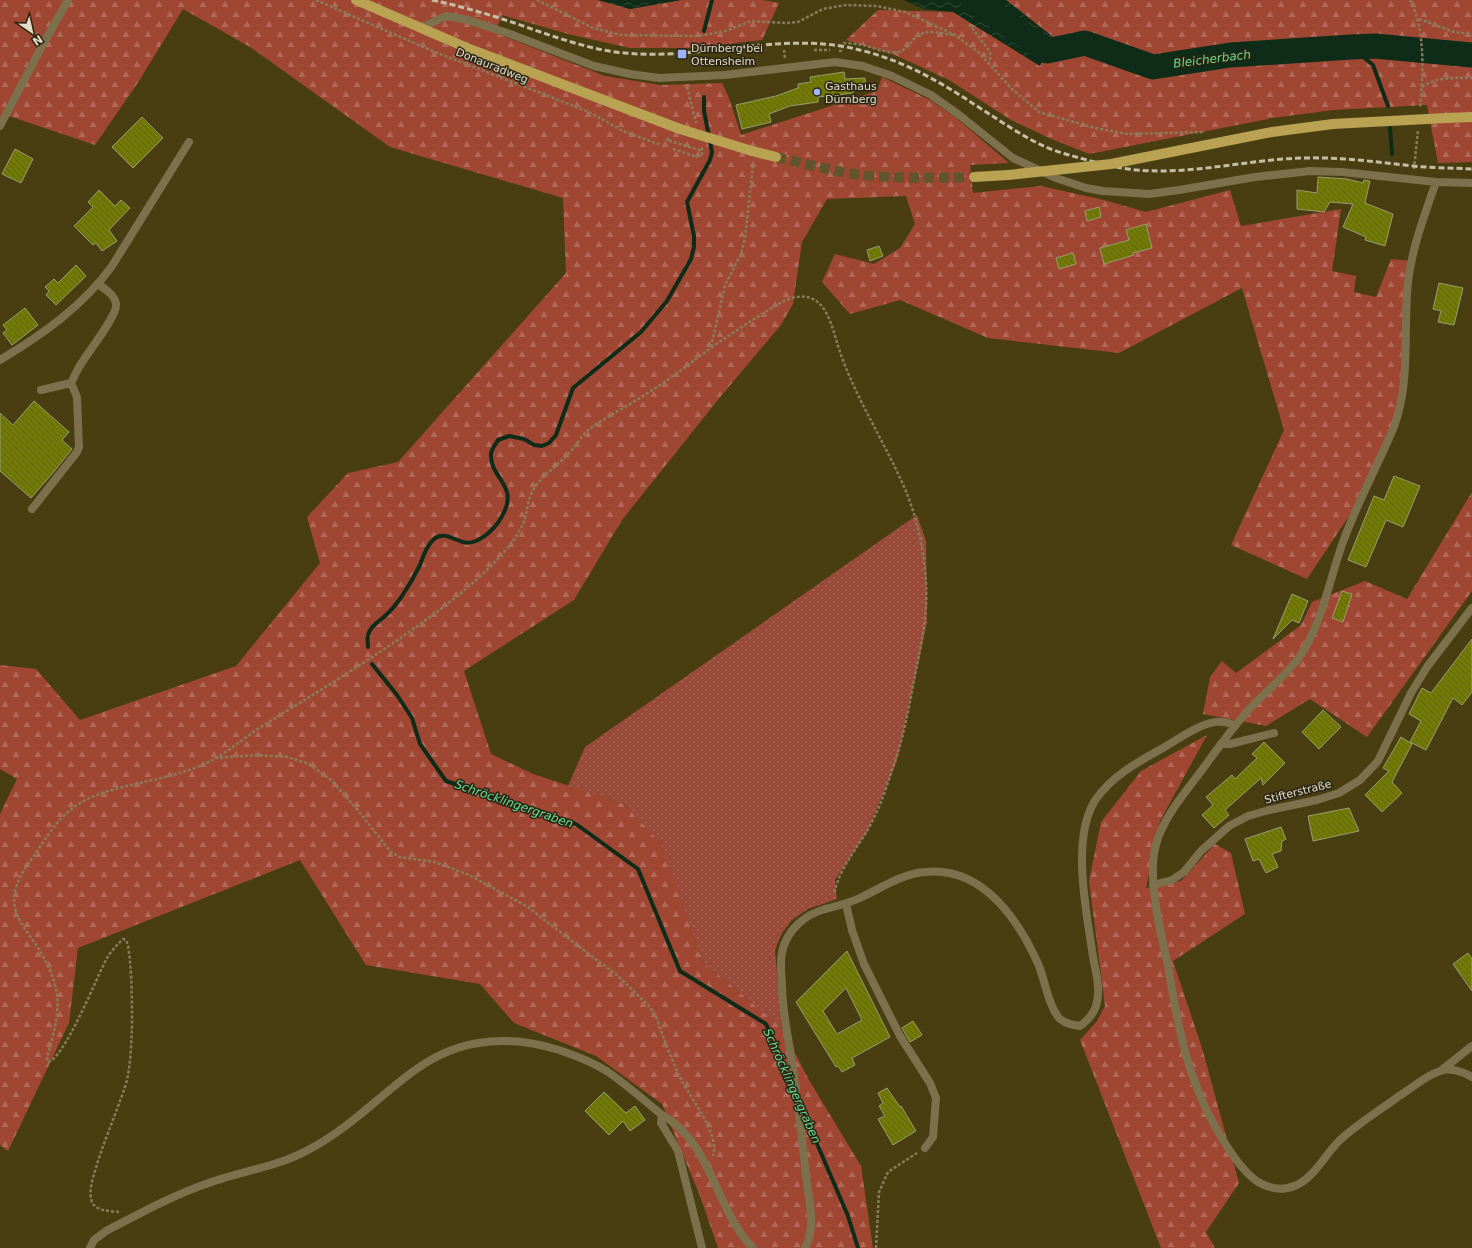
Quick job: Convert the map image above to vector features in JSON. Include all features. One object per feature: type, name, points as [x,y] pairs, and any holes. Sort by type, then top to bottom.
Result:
[{"type":"main road","points":[[356,0],[527,72],[680,129],[776,157]]},
{"type":"main road","points":[[974,177],[1008,175],[1111,164],[1272,132],[1333,124],[1472,117]]},
{"type":"street","points":[[0,126],[68,0]]},
{"type":"street","points":[[421,28],[446,16],[468,20],[510,34],[594,66],[630,74],[658,78],[725,75],[835,62],[863,66],[892,76],[931,95],[958,114],[1013,158],[1056,178],[1086,188],[1103,191],[1149,194],[1255,177],[1310,172],[1342,172],[1436,182],[1472,183]]},
{"type":"street","points":[[0,360],[48,330],[98,284],[112,266],[189,142]]},
{"type":"street","points":[[1436,182],[1416,244],[1409,273],[1407,295],[1406,368],[1394,426],[1352,518],[1342,544],[1321,615],[1301,654],[1286,674],[1252,706],[1235,725],[1173,809],[1159,835],[1152,860],[1153,885],[1176,1011],[1195,1084],[1212,1119],[1231,1152],[1246,1172],[1260,1183],[1276,1189],[1293,1187],[1306,1179],[1337,1143],[1356,1127],[1420,1082],[1443,1069],[1472,1046]]},
{"type":"street","points":[[41,390],[70,383],[79,366],[110,322],[116,308],[116,302],[114,298],[98,284]]},
{"type":"street","points":[[32,508],[77,452],[79,447],[77,397],[70,383]]},
{"type":"street","name":"Stifterstraße","points":[[1153,885],[1172,880],[1184,872],[1201,852],[1229,826],[1248,816],[1317,800],[1339,793],[1360,780],[1378,761],[1411,693],[1427,667],[1472,608]]},
{"type":"street","points":[[805,1248],[810,1235],[810,1213],[796,1090],[784,1013],[782,989],[782,953],[785,942],[798,922],[815,912],[846,904],[889,884],[924,872],[946,872],[960,875],[978,884],[993,896],[1010,914],[1039,966],[1053,1006],[1060,1018],[1069,1025],[1080,1026],[1090,1018],[1096,1005],[1098,989],[1084,892],[1082,866],[1083,840],[1088,817],[1095,801],[1108,784],[1125,770],[1192,731],[1209,723],[1223,722],[1235,725]]},
{"type":"street","points":[[1221,744],[1244,741],[1274,733]]},
{"type":"street","points":[[846,904],[852,930],[864,964],[900,1036],[930,1083],[936,1098],[933,1137],[925,1148]]},
{"type":"street","points":[[90,1248],[94,1240],[99,1235],[189,1190],[300,1155],[324,1141],[407,1076],[434,1057],[463,1045],[495,1041],[532,1043],[592,1062],[608,1072],[662,1115],[672,1121],[687,1134],[705,1163],[726,1208],[741,1235],[753,1248]]},
{"type":"street","points":[[1443,1069],[1465,1072],[1472,1077]]},
{"type":"street","points":[[662,1115],[661,1123],[678,1151],[702,1248]]},
{"type":"path","name":"Donauradweg","points":[[316,0],[430,50],[589,112],[623,130],[661,145]]},
{"type":"path","points":[[537,0],[593,28],[621,36],[698,36],[726,31],[751,21],[786,23],[798,22],[823,9],[846,6],[878,6],[905,12],[955,34],[978,52],[1012,89],[1040,112],[1095,128],[1127,134],[1207,132]]},
{"type":"path","points":[[1410,0],[1418,19],[1421,38],[1422,87],[1420,112]]},
{"type":"path","points":[[1418,19],[1454,32],[1472,34]]},
{"type":"path","points":[[969,24],[991,54],[989,64]]},
{"type":"path","points":[[814,50],[842,51],[844,43],[862,45],[882,51],[898,52],[905,49],[919,34],[932,31],[946,35],[955,34]]},
{"type":"path","points":[[684,77],[695,118]]},
{"type":"path","points":[[1422,87],[1430,81],[1441,78],[1472,78]]},
{"type":"path","points":[[668,140],[702,151],[702,154],[697,157],[673,149]]},
{"type":"path","points":[[710,348],[725,285],[741,254],[753,166],[748,161]]},
{"type":"path","points":[[134,1217],[125,1212],[101,1210],[92,1202],[90,1193],[105,1139],[126,1083],[130,1063],[132,988],[128,942],[123,939],[108,958],[66,1042],[53,1060],[48,1062],[47,1058],[57,1013],[58,999],[49,969],[42,955],[23,928],[17,916],[14,894],[17,882],[54,825],[68,811],[81,802],[98,794],[177,774],[193,769],[215,758],[427,620],[464,592],[504,552],[518,535],[525,522],[527,502],[532,490],[542,477],[566,457],[585,434],[597,424],[661,385],[710,348],[782,302],[798,296],[809,296],[816,300],[824,309],[830,320],[854,389],[904,487],[916,522],[924,564],[926,604],[923,630],[901,743],[885,793],[874,818],[839,877],[835,888],[834,907]]},
{"type":"path","points":[[215,758],[256,755],[287,757],[309,764],[331,780],[356,808],[390,851],[399,857],[435,862],[469,875],[522,903],[618,976],[650,1007],[683,1083],[709,1127],[714,1149],[711,1158],[705,1163]]},
{"type":"path","points":[[876,1248],[879,1192],[888,1172],[925,1148]]},
{"type":"shaded area","points":[[917,515],[926,541],[927,622],[897,761],[867,832],[835,880],[837,899],[808,909],[792,920],[782,933],[775,950],[782,1028],[703,962],[660,843],[624,804],[568,786],[585,747]]},
{"type":"green space","points":[[0,0],[598,0],[630,9],[681,0],[762,0],[779,3],[762,40],[689,48],[630,48],[568,34],[502,15],[495,33],[605,76],[660,85],[722,83],[729,98],[741,135],[877,91],[882,77],[930,100],[955,117],[1009,163],[970,165],[973,193],[1041,186],[1104,200],[1146,212],[1230,190],[1241,226],[1341,209],[1332,271],[1356,276],[1354,292],[1376,297],[1391,259],[1411,261],[1399,420],[1365,492],[1307,579],[1231,545],[1284,430],[1242,288],[1119,353],[988,338],[900,300],[850,314],[822,282],[835,254],[874,264],[900,248],[915,224],[906,196],[827,199],[802,242],[793,304],[781,325],[721,396],[622,520],[574,600],[464,671],[491,754],[533,774],[624,804],[661,843],[703,962],[782,1028],[809,1080],[861,1166],[873,1248],[718,1248],[700,1196],[662,1104],[596,1056],[514,1023],[480,984],[366,965],[300,860],[78,948],[69,1023],[8,1151],[0,1145],[0,814],[17,779],[0,769],[0,665],[36,669],[80,720],[236,666],[320,563],[307,517],[348,473],[398,462],[566,273],[563,198],[390,147],[250,47],[183,9],[139,81],[95,145],[6,115],[0,124]]},
{"type":"green space","points":[[1006,0],[1472,0],[1472,162],[1438,163],[1427,105],[1333,110],[1273,118],[1089,154],[1049,138],[1011,120],[949,80],[895,55],[846,40],[878,10],[953,12],[1040,66],[1053,37]]},
{"type":"green space","points":[[1472,492],[1472,591],[1367,737],[1310,699],[1266,726],[1203,714],[1210,677],[1222,661],[1236,673],[1301,625],[1312,602],[1365,581],[1407,599]]},
{"type":"green space","points":[[1207,735],[1160,821],[1146,888],[1181,881],[1215,844],[1231,853],[1245,914],[1173,961],[1202,1048],[1239,1183],[1206,1232],[1215,1248],[1161,1248],[1080,1040],[1097,1021],[1105,1006],[1089,881],[1101,822],[1141,771]]},
{"type":"water","points":[[598,0],[681,0],[630,9]]},
{"type":"water","points":[[904,0],[1006,0],[1053,37],[1040,66],[953,12],[924,9]]},
{"type":"building","points":[[844,72],[845,79],[865,78],[866,89],[853,91],[853,93],[818,97],[818,102],[790,106],[769,114],[771,122],[742,129],[736,105],[776,96],[798,88],[798,84],[811,82],[810,77]]},
{"type":"building","points":[[142,117],[163,138],[133,168],[112,147]]},
{"type":"building","points":[[15,149],[33,159],[21,183],[2,174]]},
{"type":"building","points":[[1318,177],[1347,179],[1363,183],[1364,180],[1370,181],[1365,203],[1393,214],[1385,246],[1365,240],[1366,237],[1343,227],[1353,204],[1330,202],[1324,212],[1297,209],[1297,190],[1317,193]]},
{"type":"building","points":[[99,190],[115,206],[121,200],[130,208],[109,230],[117,241],[102,251],[96,243],[93,245],[74,226],[93,207],[88,202]]},
{"type":"building","points":[[1099,207],[1101,217],[1087,221],[1085,211]]},
{"type":"building","points":[[1146,224],[1152,248],[1133,253],[1134,255],[1104,264],[1100,248],[1129,240],[1126,230]]},
{"type":"building","points":[[879,246],[883,256],[870,261],[867,250]]},
{"type":"building","points":[[1073,253],[1076,264],[1059,269],[1056,258]]},
{"type":"building","points":[[76,265],[86,276],[56,305],[46,295],[49,291],[45,287],[54,279],[58,283]]},
{"type":"building","points":[[1439,283],[1463,288],[1454,325],[1438,322],[1441,311],[1433,309]]},
{"type":"building","points":[[25,308],[38,325],[12,345],[3,333],[7,330],[3,325]]},
{"type":"building","points":[[34,401],[69,432],[62,440],[72,449],[31,498],[0,471],[0,413],[13,425]]},
{"type":"building","points":[[1394,476],[1420,486],[1403,527],[1386,520],[1366,567],[1348,560],[1374,496],[1384,500]]},
{"type":"building","points":[[1342,591],[1352,594],[1343,622],[1332,618]]},
{"type":"building","points":[[1292,594],[1308,601],[1299,623],[1292,620],[1273,639]]},
{"type":"building","points":[[1472,639],[1472,692],[1462,705],[1453,698],[1426,750],[1410,742],[1421,721],[1409,714],[1422,688],[1431,693]]},
{"type":"building","points":[[1323,710],[1341,727],[1319,749],[1302,732]]},
{"type":"building","points":[[1401,737],[1412,744],[1392,782],[1402,793],[1382,812],[1365,795],[1389,771],[1383,768]]},
{"type":"building","points":[[1264,742],[1285,763],[1263,785],[1261,778],[1225,810],[1229,815],[1214,828],[1202,815],[1213,805],[1206,797],[1232,775],[1235,779],[1257,758],[1252,754]]},
{"type":"building","points":[[1349,808],[1359,831],[1313,841],[1308,816]]},
{"type":"building","points":[[1281,827],[1286,839],[1282,841],[1281,851],[1272,854],[1278,867],[1266,873],[1259,859],[1253,861],[1245,839]]},
{"type":"building","points":[[847,951],[890,1037],[852,1058],[855,1065],[842,1072],[838,1066],[836,1067],[796,1002]],"holes":[[[846,988],[862,1020],[837,1034],[823,1011]]]},
{"type":"building","points":[[1468,953],[1472,959],[1472,991],[1453,964]]},
{"type":"building","points":[[913,1021],[922,1035],[910,1042],[902,1028]]},
{"type":"building","points":[[887,1088],[900,1107],[901,1106],[916,1131],[893,1145],[878,1119],[885,1116],[879,1106],[883,1103],[878,1093]]},
{"type":"building","points":[[604,1092],[626,1113],[635,1106],[645,1120],[630,1131],[623,1121],[609,1135],[585,1111]]},
{"type":"waterway","name":"Schröcklingergraben","points":[[704,31],[712,0]]},
{"type":"waterway","name":"Bleicherbach","points":[[973,0],[1047,51],[1085,43],[1153,67],[1230,55],[1375,46],[1472,55]]},
{"type":"waterway","points":[[1351,47],[1373,65],[1388,106]]},
{"type":"waterway","name":"Schröcklingergraben","points":[[368,647],[369,632],[390,611],[402,596],[418,569],[427,547],[434,539],[445,536],[463,542],[474,542],[490,532],[501,518],[508,498],[503,483],[492,463],[491,452],[498,440],[509,436],[524,439],[534,445],[542,446],[549,443],[556,435],[573,388],[641,332],[667,301],[691,259],[694,247],[694,236],[687,202],[710,160],[712,152],[704,111],[704,97]]},
{"type":"waterway","points":[[1390,128],[1392,154]]},
{"type":"waterway","name":"Schröcklingergraben","points":[[372,664],[397,695],[412,718],[420,744],[446,781],[576,824],[638,869],[680,971],[766,1024],[793,1086]]},
{"type":"waterway","name":"Schröcklingergraben","points":[[800,1104],[848,1216],[858,1248]]},
{"type":"tunnel","points":[[776,157],[869,176],[914,178],[974,177]]},
{"type":"railway","points":[[432,0],[491,15],[575,43],[625,53],[679,53],[787,43],[814,43],[861,50],[898,62],[915,70],[949,88],[1035,142],[1069,155],[1120,168],[1158,171],[1200,169],[1284,159],[1332,158],[1420,167],[1472,169]]},
{"type":"place","name":"Dürnberg bei Ottensheim","points":[[682,54]]},
{"type":"place","name":"Gasthaus Dürnberg","points":[[817,92]]}]
